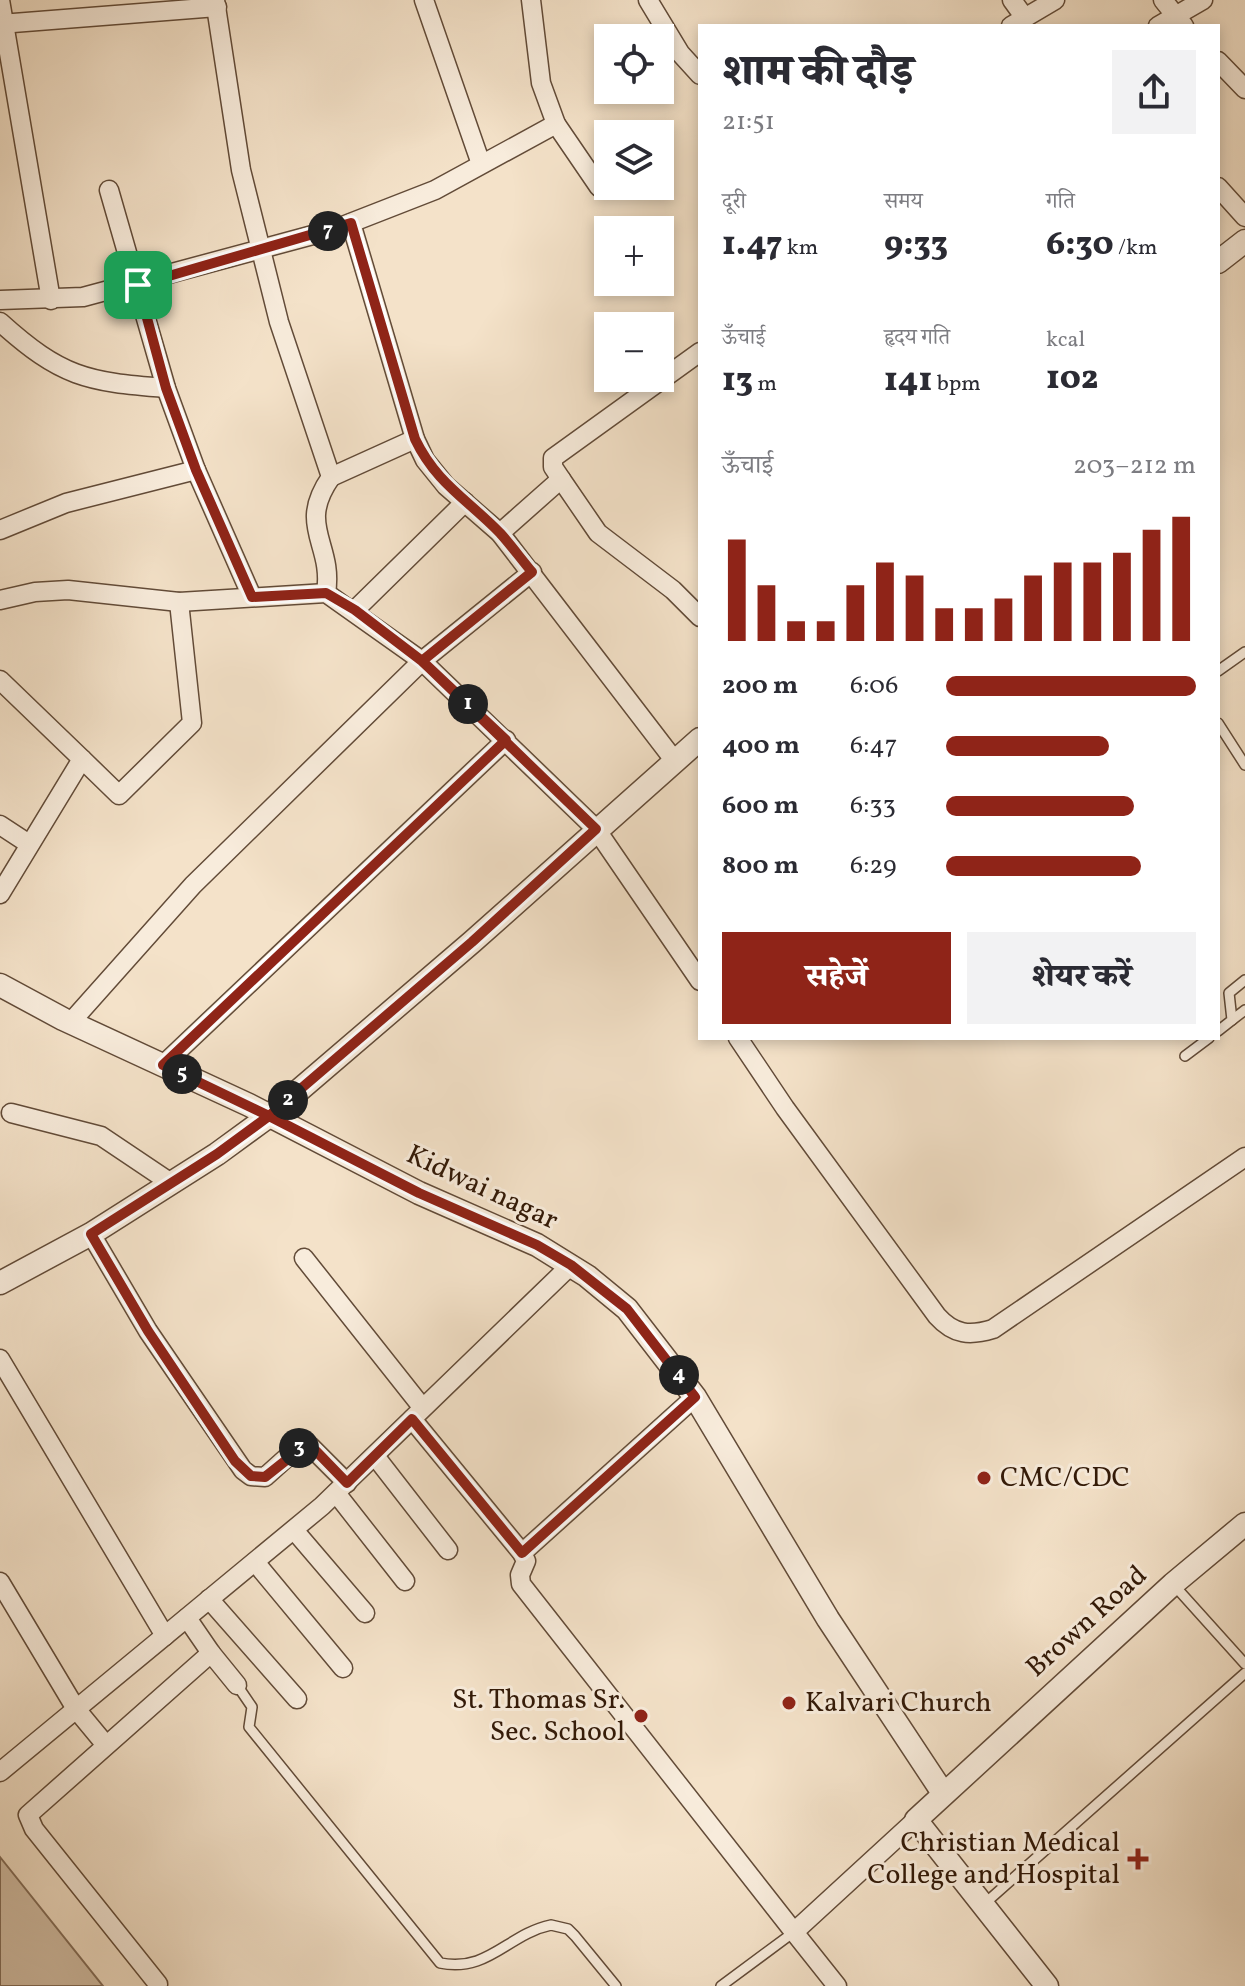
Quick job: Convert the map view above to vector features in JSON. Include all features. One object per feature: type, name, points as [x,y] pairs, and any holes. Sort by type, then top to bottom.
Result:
[{"type":"street","points":[[0,0],[34,185],[51,300]]},
{"type":"street","points":[[424,0],[481,164]]},
{"type":"street","points":[[531,0],[536,17],[536,62],[556,124],[594,180]]},
{"type":"street","points":[[648,0],[680,53],[698,73]]},
{"type":"street","points":[[1012,0],[1018,22],[1055,0]]},
{"type":"street","points":[[1163,0],[1172,23],[1203,0]]},
{"type":"street","points":[[2,24],[216,3],[241,170],[279,322],[331,477]]},
{"type":"street","points":[[1220,63],[1245,89]]},
{"type":"street","points":[[0,300],[83,297],[261,252],[351,223],[435,190],[556,124]]},
{"type":"street","points":[[1220,189],[1243,212]]},
{"type":"street","points":[[109,190],[166,388],[196,470],[252,597]]},
{"type":"street","points":[[351,223],[415,439],[439,478],[500,533],[532,572],[674,760]]},
{"type":"street","points":[[1220,260],[1245,241]]},
{"type":"street","points":[[0,322],[34,353],[71,375],[102,383],[166,388]]},
{"type":"street","points":[[698,353],[553,458],[553,467],[598,533],[673,590],[698,615]]},
{"type":"street","points":[[326,593],[329,570],[315,525],[315,510],[331,477],[415,439]]},
{"type":"street","points":[[0,530],[66,503],[196,470]]},
{"type":"street","points":[[500,533],[561,479]]},
{"type":"street","points":[[355,610],[465,502]]},
{"type":"street","points":[[71,1022],[193,885],[422,661],[532,572]]},
{"type":"street","points":[[0,600],[35,592],[68,590],[179,602],[326,593],[355,610],[422,661],[596,829],[698,978]]},
{"type":"street","points":[[0,680],[119,795],[192,723],[179,602]]},
{"type":"street","points":[[163,1065],[506,740]]},
{"type":"street","points":[[0,1283],[91,1234],[269,1116],[472,942],[698,741]]},
{"type":"street","points":[[0,894],[82,759]]},
{"type":"street","points":[[0,825],[29,844]]},
{"type":"street","name":"Kidwai nagar","points":[[0,985],[419,1193],[537,1245],[571,1265],[627,1309],[695,1397],[828,1619],[943,1793]]},
{"type":"street","points":[[739,1040],[785,1108],[937,1316],[946,1327],[969,1334],[993,1329],[1245,1157]]},
{"type":"street","points":[[11,1113],[101,1136],[171,1183]]},
{"type":"street","points":[[91,1234],[148,1331],[243,1470],[251,1476],[265,1477],[304,1446],[316,1451],[405,1581]]},
{"type":"street","points":[[304,1258],[522,1553],[526,1561],[520,1575],[521,1584],[837,1986]]},
{"type":"street","points":[[3,1762],[76,1709],[342,1488],[571,1265]]},
{"type":"street","points":[[0,1359],[165,1636]]},
{"type":"street","points":[[522,1553],[695,1397]]},
{"type":"street","points":[[375,1456],[448,1550]]},
{"type":"street","name":"Brown Road","points":[[916,1820],[1173,1584],[1245,1524]]},
{"type":"street","points":[[294,1530],[365,1613]]},
{"type":"street","points":[[255,1562],[343,1668]]},
{"type":"street","points":[[0,1582],[76,1709],[105,1744]]},
{"type":"street","points":[[209,1599],[297,1699]]},
{"type":"street","points":[[187,1618],[237,1685]]},
{"type":"street","points":[[158,1984],[28,1821],[34,1806],[211,1653]]},
{"type":"street","points":[[794,1932],[916,1820],[1047,1986]]},
{"type":"lane","points":[[1220,670],[1245,652]]},
{"type":"lane","points":[[1220,726],[1245,765]]},
{"type":"lane","points":[[1232,1020],[1229,993],[1245,980]]},
{"type":"lane","points":[[1220,1029],[1245,1010]]},
{"type":"lane","points":[[1185,1056],[1206,1040]]},
{"type":"lane","points":[[1173,1584],[1245,1664]]},
{"type":"lane","points":[[982,1906],[1245,1673]]},
{"type":"lane","points":[[237,1685],[252,1707],[249,1727],[440,1963],[456,1967],[475,1964],[551,1925],[568,1929],[616,1986]]},
{"type":"lane","points":[[721,1986],[794,1932]]},
{"type":"shaded area","points":[[0,1857],[103,1986],[0,1986]]},
{"type":"place","name":"CMC/CDC","points":[[984,1478]]},
{"type":"place","name":"Kalvari Church","points":[[789,1703]]},
{"type":"place","name":"St. Thomas Sr. Sec. School","points":[[641,1716]]},
{"type":"place","name":"Christian Medical College and Hospital","points":[[1138,1859]]},
{"type":"route","points":[[138,285],[166,388],[196,470],[252,597],[326,593],[355,610],[422,661],[506,740],[596,829],[472,942],[269,1116],[217,1154],[91,1234],[148,1331],[235,1461],[251,1476],[265,1477],[294,1451],[310,1446],[347,1483],[412,1419],[522,1553],[695,1397],[653,1339],[627,1309],[587,1276],[537,1245],[419,1193],[269,1116],[249,1105],[163,1065],[506,740],[422,661],[532,572],[500,533],[446,486],[425,460],[415,439],[351,223],[261,252],[138,285]]}]
